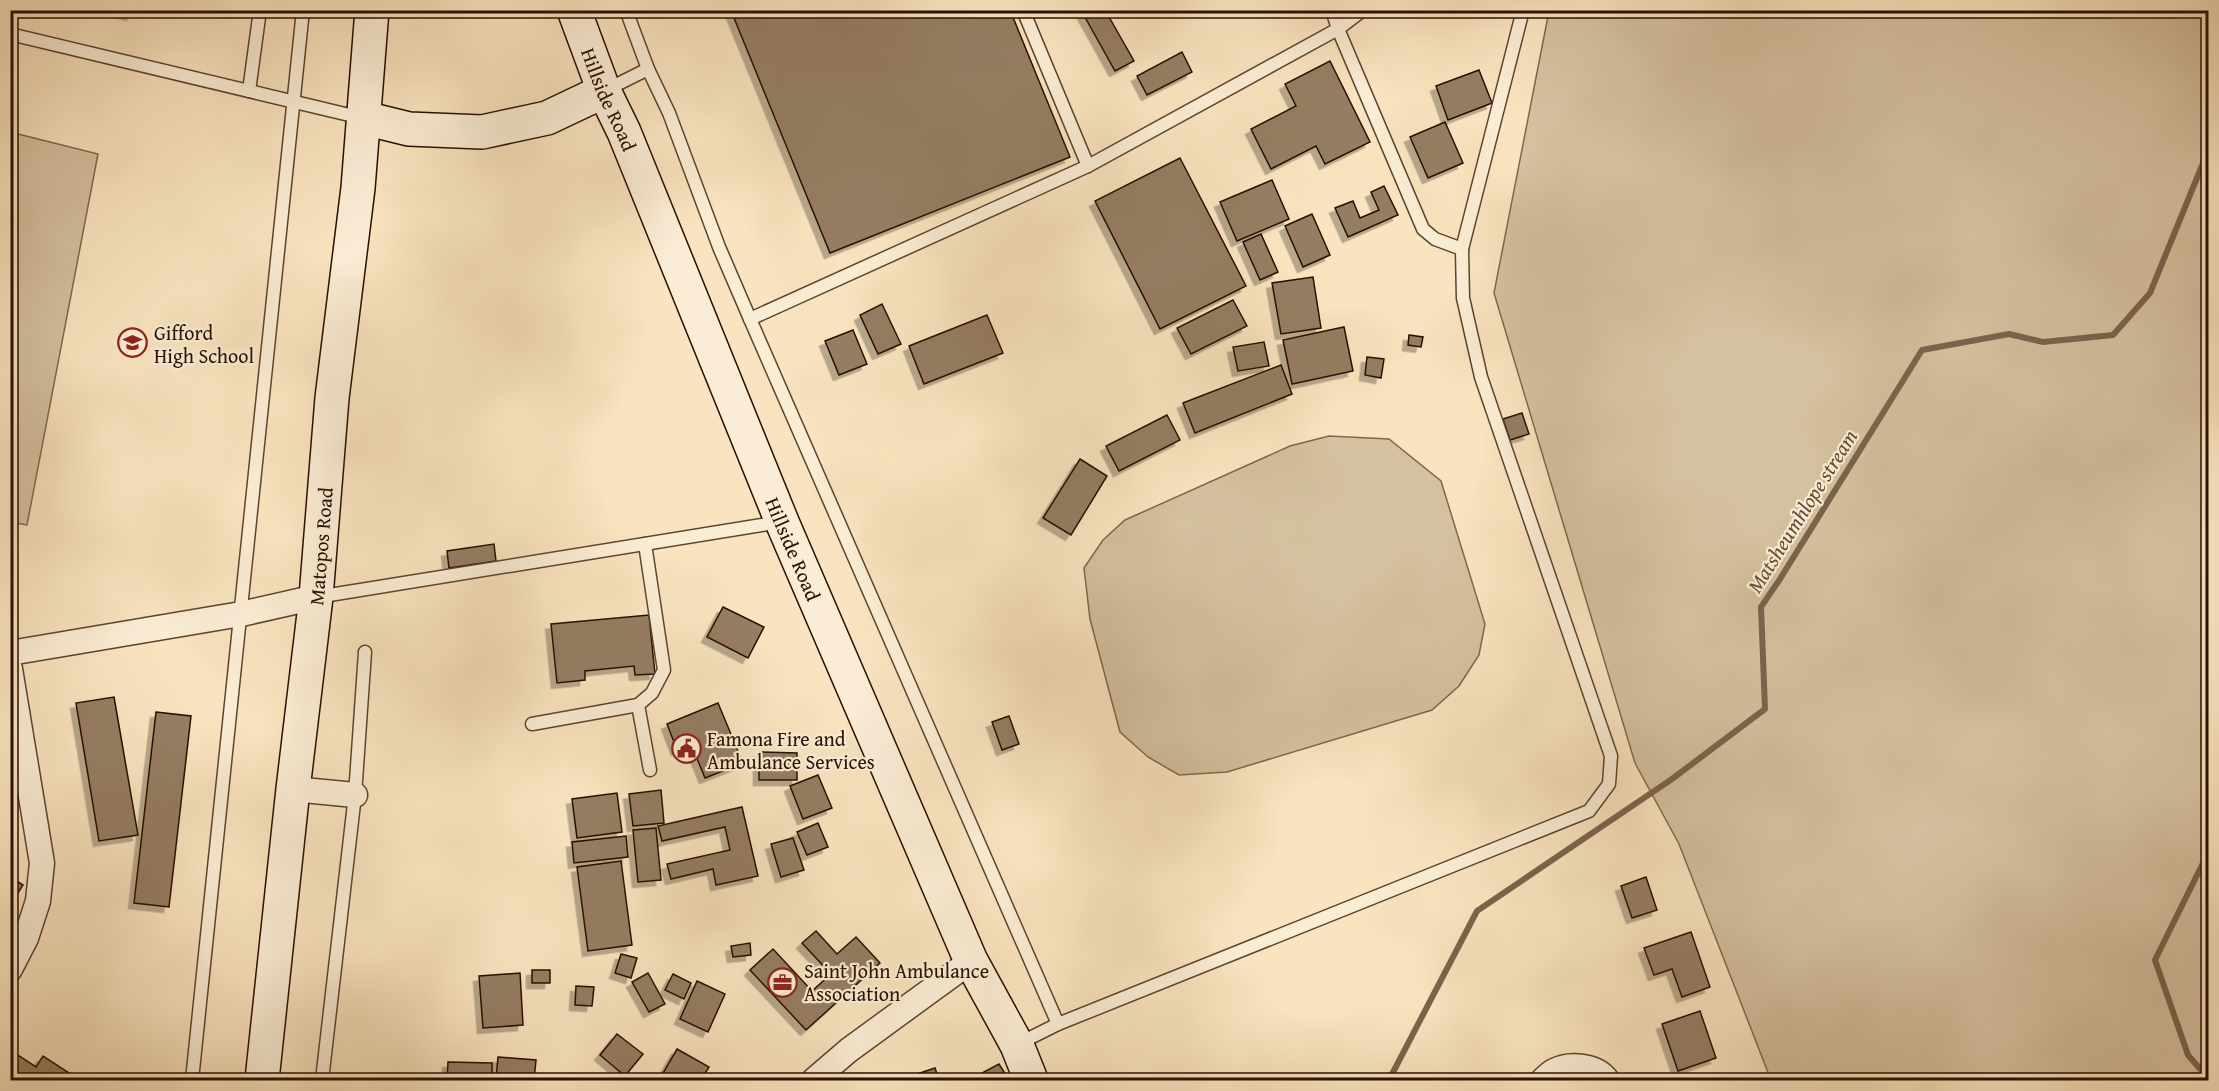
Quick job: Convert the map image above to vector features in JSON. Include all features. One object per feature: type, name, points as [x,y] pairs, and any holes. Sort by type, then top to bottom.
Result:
[{"type":"street","name":"Matopos Road","points":[[262,1080],[316,597],[332,398],[358,188],[372,10]]},
{"type":"street","name":"Hillside Road","points":[[574,10],[604,91],[624,132],[782,522],[971,961],[1017,1045],[1031,1080]]},
{"type":"street","points":[[364,118],[409,129],[482,132],[547,118],[604,91]]},
{"type":"street","points":[[10,653],[241,614],[316,597]]},
{"type":"street","points":[[10,669],[42,863],[38,901],[26,938],[10,969]]},
{"type":"street","points":[[293,789],[355,795]]},
{"type":"street","points":[[814,1080],[849,1050],[971,961]]},
{"type":"street","points":[[1543,1080],[1552,1071],[1570,1067],[1586,1067],[1606,1080]]},
{"type":"lane","points":[[249,91],[260,10]]},
{"type":"lane","points":[[192,1080],[303,10]]},
{"type":"lane","points":[[626,10],[648,69],[669,113],[719,247],[1058,1024]]},
{"type":"lane","points":[[1023,10],[1088,166]]},
{"type":"lane","points":[[1332,10],[1423,229],[1435,239],[1462,249]]},
{"type":"lane","points":[[750,319],[1088,166],[1338,29],[1363,10]]},
{"type":"lane","points":[[1017,1045],[1058,1024],[1589,811],[1609,784],[1611,756],[1481,377],[1462,298],[1462,249],[1523,10]]},
{"type":"lane","points":[[10,34],[364,118]]},
{"type":"lane","points":[[604,91],[648,69]]},
{"type":"lane","points":[[316,597],[782,522]]},
{"type":"lane","points":[[532,724],[638,705],[652,693],[664,670],[645,544]]},
{"type":"lane","points":[[322,1080],[355,795],[365,652]]},
{"type":"lane","points":[[638,705],[650,770]]},
{"type":"shaded area","points":[[1549,11],[2208,11],[2208,1080],[1771,1080],[1679,844],[1635,763],[1494,293]]},
{"type":"shaded area","points":[[10,132],[98,154],[27,525],[10,522]]},
{"type":"shaded area","points":[[1329,436],[1389,439],[1441,481],[1485,624],[1479,655],[1459,686],[1432,710],[1227,772],[1179,775],[1148,757],[1120,732],[1090,619],[1084,568],[1103,540],[1125,520],[1290,446]]},
{"type":"building","points":[[114,10],[133,10],[132,15]]},
{"type":"building","points":[[737,10],[1010,10],[1070,157],[830,253],[732,13]]},
{"type":"building","points":[[1081,10],[1105,10],[1134,61],[1115,71]]},
{"type":"building","points":[[1182,52],[1192,72],[1147,95],[1137,76]]},
{"type":"building","points":[[1330,61],[1370,142],[1325,164],[1316,146],[1271,169],[1251,129],[1296,106],[1285,84]]},
{"type":"building","points":[[1479,70],[1492,103],[1448,120],[1436,86]]},
{"type":"building","points":[[1445,122],[1463,163],[1428,178],[1410,137]]},
{"type":"building","points":[[1180,158],[1246,286],[1160,329],[1095,201]]},
{"type":"building","points":[[1272,180],[1289,219],[1237,241],[1220,202]]},
{"type":"building","points":[[1384,186],[1398,215],[1348,237],[1335,208],[1353,201],[1360,218],[1379,210],[1371,192]]},
{"type":"building","points":[[1312,214],[1330,255],[1303,267],[1285,226]]},
{"type":"building","points":[[1261,234],[1278,272],[1260,280],[1243,242]]},
{"type":"building","points":[[1313,277],[1321,328],[1281,334],[1272,283]]},
{"type":"building","points":[[1233,300],[1247,326],[1191,354],[1177,328]]},
{"type":"building","points":[[882,304],[901,344],[878,354],[860,315]]},
{"type":"building","points":[[987,315],[1003,353],[924,384],[909,346]]},
{"type":"building","points":[[1344,327],[1353,371],[1292,384],[1283,340]]},
{"type":"building","points":[[853,330],[867,364],[839,375],[825,341]]},
{"type":"building","points":[[1409,335],[1423,337],[1421,347],[1408,345]]},
{"type":"building","points":[[1264,342],[1269,366],[1238,371],[1233,347]]},
{"type":"building","points":[[1367,357],[1384,359],[1381,378],[1365,375]]},
{"type":"building","points":[[1281,365],[1292,394],[1195,433],[1183,403]]},
{"type":"building","points":[[1522,413],[1529,434],[1510,440],[1503,419]]},
{"type":"building","points":[[1167,415],[1180,440],[1119,471],[1106,446]]},
{"type":"building","points":[[1080,459],[1107,476],[1071,535],[1043,518]]},
{"type":"building","points":[[494,544],[496,561],[449,568],[447,551]]},
{"type":"building","points":[[723,607],[764,627],[748,658],[707,637]]},
{"type":"building","points":[[649,615],[655,674],[635,675],[634,666],[585,671],[585,680],[557,683],[551,624]]},
{"type":"building","points":[[114,697],[138,835],[99,841],[76,703]]},
{"type":"building","points":[[718,703],[743,763],[705,778],[691,744],[677,750],[667,724]]},
{"type":"building","points":[[156,712],[191,716],[169,907],[134,903]]},
{"type":"building","points":[[1009,716],[1019,744],[1002,750],[992,722]]},
{"type":"building","points":[[759,752],[797,753],[797,780],[759,780]]},
{"type":"building","points":[[818,775],[832,808],[803,819],[790,786]]},
{"type":"building","points":[[661,790],[664,823],[633,826],[629,794]]},
{"type":"building","points":[[617,793],[622,832],[577,838],[572,799]]},
{"type":"building","points":[[742,807],[758,876],[716,885],[713,869],[671,879],[667,864],[730,850],[725,827],[662,841],[658,826]]},
{"type":"building","points":[[818,823],[828,847],[807,855],[797,832]]},
{"type":"building","points":[[656,828],[661,880],[638,882],[633,830]]},
{"type":"building","points":[[626,836],[628,857],[574,863],[572,842]]},
{"type":"building","points":[[793,838],[804,870],[781,877],[771,844]]},
{"type":"building","points":[[10,853],[17,859],[10,867]]},
{"type":"building","points":[[621,861],[632,945],[588,951],[577,867]]},
{"type":"building","points":[[1646,877],[1657,910],[1632,918],[1621,886]]},
{"type":"building","points":[[12,878],[23,885],[13,901],[10,899]]},
{"type":"building","name":"Saint John Ambulance Association","points":[[816,931],[837,954],[856,937],[880,963],[806,1030],[750,970],[773,949],[812,991],[831,974],[802,943]]},
{"type":"building","points":[[1691,932],[1710,987],[1682,997],[1672,969],[1654,975],[1644,948]]},
{"type":"building","points":[[750,943],[751,955],[733,957],[731,946]]},
{"type":"building","points":[[621,954],[637,958],[631,978],[615,973]]},
{"type":"building","points":[[532,970],[550,970],[550,983],[532,983]]},
{"type":"building","points":[[520,973],[523,1025],[483,1028],[479,976]]},
{"type":"building","points":[[648,973],[665,1004],[649,1012],[632,982]]},
{"type":"building","points":[[673,974],[691,983],[684,999],[665,990]]},
{"type":"building","points":[[697,981],[725,994],[708,1032],[680,1019]]},
{"type":"building","points":[[576,986],[594,987],[592,1006],[575,1005]]},
{"type":"building","points":[[1700,1011],[1716,1058],[1678,1071],[1662,1024]]},
{"type":"building","points":[[617,1034],[643,1054],[625,1076],[600,1055]]},
{"type":"building","points":[[677,1049],[709,1067],[701,1080],[659,1080]]},
{"type":"building","points":[[10,1050],[36,1067],[43,1056],[80,1080],[10,1080]]},
{"type":"building","points":[[498,1057],[536,1060],[534,1080],[496,1079]]},
{"type":"building","points":[[448,1062],[492,1063],[492,1080],[447,1080]]},
{"type":"building","points":[[999,1064],[1009,1080],[986,1080],[982,1073]]},
{"type":"building","points":[[935,1068],[939,1080],[912,1080],[911,1076]]},
{"type":"waterway","name":"Matsheumhlope stream","points":[[1389,1080],[1477,911],[1672,779],[1765,709],[1761,607],[1922,350],[2009,334],[2043,342],[2113,335],[2150,293],[2208,151]]},
{"type":"waterway","points":[[2208,853],[2155,960],[2188,1055],[2208,1078]]},
{"type":"place","name":"Gifford High School","points":[[133,343]]},
{"type":"place","name":"Famona Fire and Ambulance Services","points":[[686,749]]},
{"type":"place","name":"Saint John Ambulance Association","points":[[783,982]]}]
